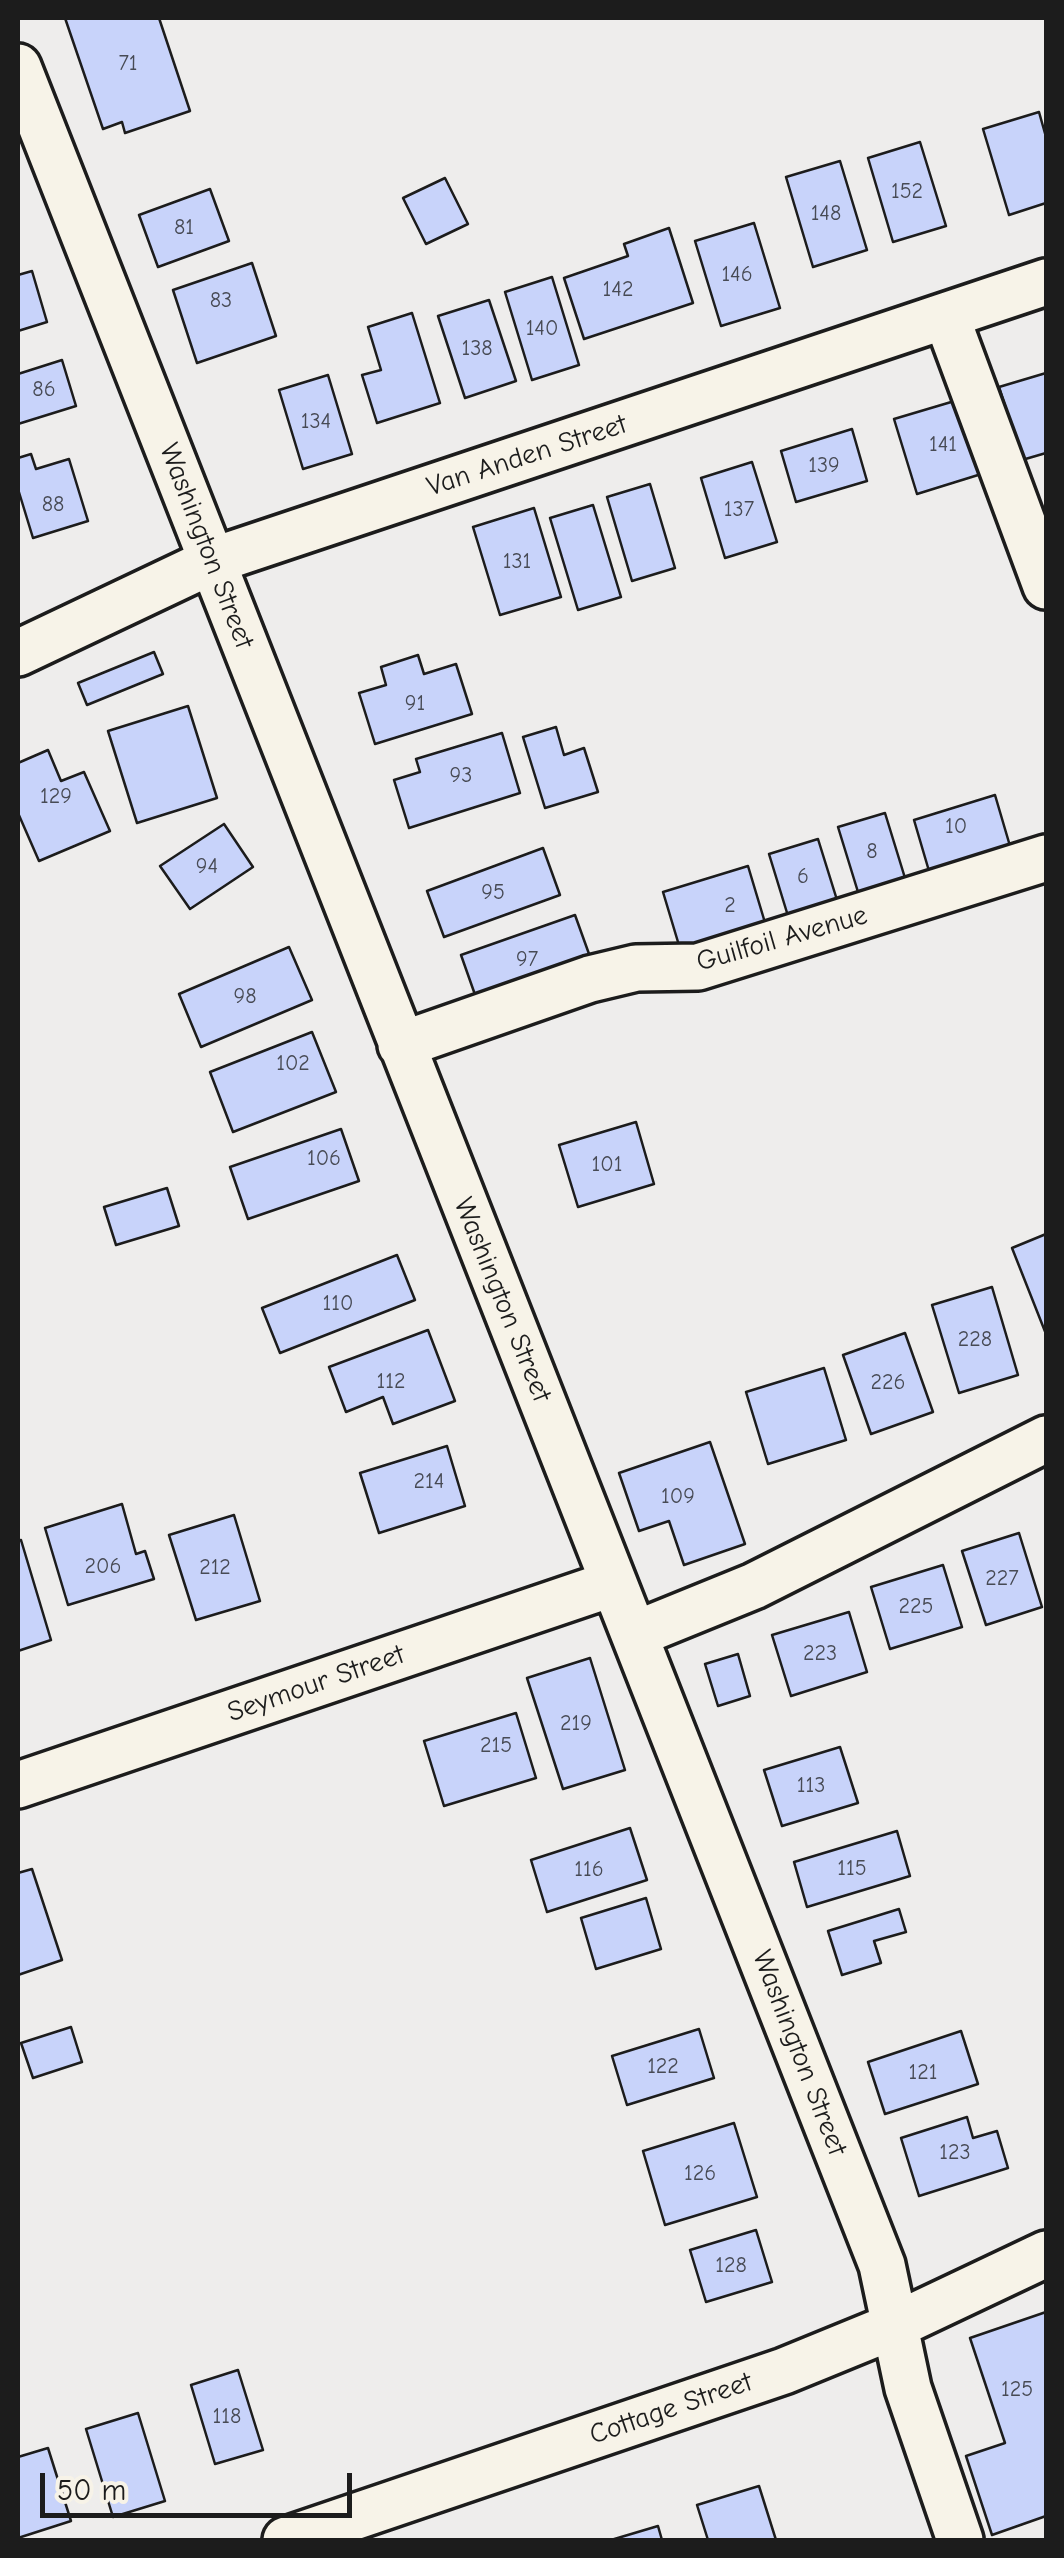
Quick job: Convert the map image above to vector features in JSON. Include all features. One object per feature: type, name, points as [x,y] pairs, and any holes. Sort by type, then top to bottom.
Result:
[{"type":"street","name":"Washington Street","points":[[18,67],[882,2266],[908,2388],[960,2540]]},
{"type":"street","name":"Van Anden Street","points":[[18,653],[212,561],[1046,282]]},
{"type":"street","points":[[946,316],[1046,586]]},
{"type":"street","name":"Guilfoil Avenue","points":[[402,1045],[590,979],[636,968],[698,967],[1046,858]]},
{"type":"street","points":[[636,1634],[754,1586],[1046,1439]]},
{"type":"street","name":"Seymour Street","points":[[18,1784],[614,1583]]},
{"type":"street","name":"Cottage Street","points":[[286,2540],[784,2370],[894,2326],[1046,2254]]},
{"type":"building","points":[[65,18],[159,18],[190,111],[125,133],[122,122],[103,129]]},
{"type":"building","points":[[1039,112],[1046,137],[1046,203],[1009,215],[983,129]]},
{"type":"building","points":[[920,142],[946,226],[893,242],[868,158]]},
{"type":"building","points":[[840,161],[867,250],[813,267],[786,177]]},
{"type":"building","points":[[445,178],[468,224],[426,244],[403,198]]},
{"type":"building","points":[[210,189],[229,241],[158,267],[139,215]]},
{"type":"building","points":[[754,223],[780,308],[721,326],[695,241]]},
{"type":"building","points":[[669,228],[693,303],[584,339],[564,278],[628,256],[624,244]]},
{"type":"building","points":[[252,263],[276,336],[197,363],[173,290]]},
{"type":"building","points":[[32,271],[47,322],[18,331],[18,275]]},
{"type":"building","points":[[552,277],[579,365],[532,380],[505,292]]},
{"type":"building","points":[[489,300],[516,381],[465,398],[438,316]]},
{"type":"building","points":[[412,313],[440,403],[377,423],[362,375],[381,370],[368,327]]},
{"type":"building","points":[[62,360],[76,406],[18,424],[18,374]]},
{"type":"building","points":[[1046,373],[1046,453],[1022,460],[999,387]]},
{"type":"building","points":[[328,375],[352,454],[303,469],[279,390]]},
{"type":"building","points":[[968,397],[991,471],[917,494],[894,419]]},
{"type":"building","points":[[852,429],[867,481],[796,502],[781,451]]},
{"type":"building","points":[[31,454],[36,469],[69,459],[88,521],[33,538],[18,489],[18,458]]},
{"type":"building","points":[[752,462],[777,542],[725,558],[701,478]]},
{"type":"building","points":[[650,484],[675,568],[632,581],[607,497]]},
{"type":"building","points":[[593,505],[621,597],[578,610],[550,518]]},
{"type":"building","points":[[534,508],[561,597],[500,615],[473,527]]},
{"type":"building","points":[[154,652],[163,674],[87,705],[78,683]]},
{"type":"building","points":[[418,655],[424,674],[456,664],[472,714],[375,744],[359,693],[386,685],[381,667]]},
{"type":"building","points":[[188,706],[217,798],[137,823],[108,731]]},
{"type":"building","points":[[556,727],[564,755],[584,748],[598,792],[545,808],[523,737]]},
{"type":"building","points":[[502,733],[520,793],[409,828],[394,780],[420,772],[416,759]]},
{"type":"building","points":[[48,750],[61,781],[84,772],[110,831],[39,861],[18,813],[18,763]]},
{"type":"building","points":[[995,795],[1010,846],[929,871],[914,820]]},
{"type":"building","points":[[885,813],[905,878],[858,892],[838,827]]},
{"type":"building","points":[[224,824],[253,867],[190,909],[160,866]]},
{"type":"building","points":[[818,839],[837,900],[788,916],[769,854]]},
{"type":"building","points":[[543,848],[560,895],[444,937],[427,891]]},
{"type":"building","points":[[748,866],[766,926],[681,952],[663,892]]},
{"type":"building","points":[[575,915],[593,965],[479,1006],[461,955]]},
{"type":"building","points":[[289,947],[312,1000],[201,1047],[179,994]]},
{"type":"building","points":[[312,1032],[336,1092],[233,1132],[210,1072]]},
{"type":"building","points":[[636,1122],[654,1184],[578,1207],[559,1145]]},
{"type":"building","points":[[341,1129],[359,1181],[248,1219],[230,1167]]},
{"type":"building","points":[[167,1188],[179,1226],[116,1245],[104,1207]]},
{"type":"building","points":[[1046,1234],[1046,1334],[1012,1248]]},
{"type":"building","points":[[397,1255],[415,1300],[280,1353],[262,1308]]},
{"type":"building","points":[[992,1287],[1018,1375],[959,1393],[932,1305]]},
{"type":"building","points":[[428,1330],[455,1401],[393,1424],[383,1397],[346,1412],[329,1367]]},
{"type":"building","points":[[905,1333],[933,1412],[871,1434],[843,1355]]},
{"type":"building","points":[[824,1368],[846,1440],[768,1464],[746,1392]]},
{"type":"building","points":[[710,1442],[745,1544],[684,1565],[669,1521],[639,1531],[619,1473]]},
{"type":"building","points":[[447,1446],[465,1506],[379,1533],[360,1473]]},
{"type":"building","points":[[122,1504],[136,1554],[145,1551],[154,1579],[68,1605],[45,1528]]},
{"type":"building","points":[[234,1515],[260,1601],[196,1620],[169,1535]]},
{"type":"building","points":[[1019,1533],[1042,1607],[986,1625],[962,1551]]},
{"type":"building","points":[[21,1540],[51,1640],[18,1651],[18,1541]]},
{"type":"building","points":[[943,1565],[962,1627],[890,1649],[871,1587]]},
{"type":"building","points":[[849,1612],[867,1672],[791,1696],[772,1635]]},
{"type":"building","points":[[738,1654],[750,1696],[718,1706],[705,1664]]},
{"type":"building","points":[[590,1658],[625,1770],[563,1789],[527,1678]]},
{"type":"building","points":[[516,1713],[536,1778],[444,1806],[424,1741]]},
{"type":"building","points":[[840,1747],[858,1803],[782,1826],[764,1770]]},
{"type":"building","points":[[630,1828],[647,1880],[547,1912],[531,1860]]},
{"type":"building","points":[[897,1831],[910,1876],[807,1907],[794,1862]]},
{"type":"building","points":[[32,1869],[62,1960],[18,1975],[18,1873]]},
{"type":"building","points":[[646,1898],[661,1949],[596,1969],[581,1918]]},
{"type":"building","points":[[899,1909],[906,1932],[874,1941],[881,1963],[842,1975],[828,1931]]},
{"type":"building","points":[[71,2027],[82,2062],[33,2078],[21,2043]]},
{"type":"building","points":[[699,2029],[714,2078],[627,2105],[612,2056]]},
{"type":"building","points":[[961,2031],[978,2084],[885,2114],[868,2062]]},
{"type":"building","points":[[967,2117],[973,2138],[997,2131],[1008,2168],[919,2196],[901,2138]]},
{"type":"building","points":[[734,2123],[757,2197],[665,2225],[643,2151]]},
{"type":"building","points":[[756,2230],[772,2282],[706,2302],[690,2250]]},
{"type":"building","points":[[1046,2312],[1046,2516],[992,2535],[966,2456],[1005,2443],[970,2338]]},
{"type":"building","points":[[238,2370],[263,2450],[215,2464],[191,2385]]},
{"type":"building","points":[[138,2413],[165,2501],[113,2517],[86,2429]]},
{"type":"building","points":[[48,2448],[71,2521],[18,2538],[18,2457]]},
{"type":"building","points":[[759,2486],[776,2540],[708,2540],[697,2505]]},
{"type":"building","points":[[658,2526],[662,2540],[611,2540]]}]
